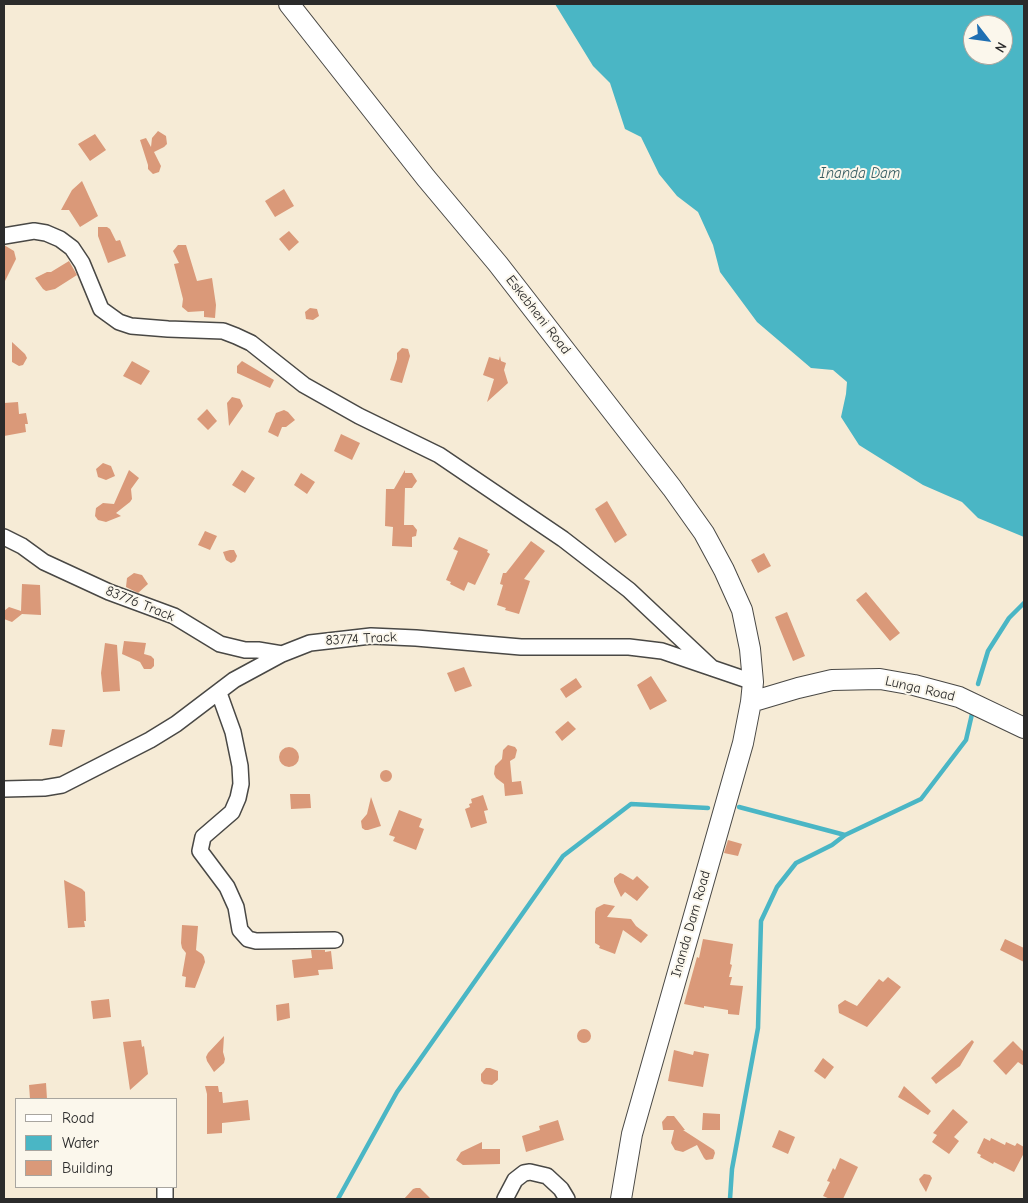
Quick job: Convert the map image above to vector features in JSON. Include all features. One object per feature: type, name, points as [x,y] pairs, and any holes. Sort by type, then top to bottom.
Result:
[{"type":"street","name":"Eskebheni Road","points":[[289,4],[426,178],[498,264],[672,488],[704,534],[724,570],[742,610],[750,649]]},
{"type":"street","points":[[4,236],[34,231],[46,233],[60,239],[72,248],[82,263],[101,309],[118,322],[131,326],[223,331],[236,336],[251,343],[304,385],[359,416],[439,455],[571,544],[629,590],[712,668]]},
{"type":"street","name":"83776 Track","points":[[4,537],[22,546],[44,562],[120,597],[174,616],[220,644],[245,650],[282,654]]},
{"type":"street","name":"83774 Track","points":[[4,790],[62,785],[150,740],[219,693],[234,680],[282,654],[310,643],[371,636],[521,647],[629,647],[662,651],[753,682]]},
{"type":"street","name":"Inanda Dam Road","points":[[622,1199],[632,1134],[743,743],[753,682],[750,649]]},
{"type":"street","name":"Lunga Road","points":[[751,702],[832,680],[880,679],[914,685],[959,697],[1024,728]]},
{"type":"street","points":[[219,693],[233,732],[240,766],[241,784],[232,812],[203,838],[200,851],[226,887],[236,907],[240,930],[248,939],[256,941],[335,940]]},
{"type":"street","points":[[505,1199],[515,1180],[524,1173],[530,1172],[547,1176],[561,1189],[567,1199]]},
{"type":"water","name":"Inanda Dam","points":[[555,4],[1024,4],[1024,537],[978,518],[962,502],[923,485],[859,445],[841,417],[847,382],[833,370],[811,368],[757,322],[720,272],[713,245],[698,212],[677,196],[659,174],[641,137],[625,129],[610,83],[593,66]]},
{"type":"building","points":[[158,131],[166,136],[167,144],[154,152],[161,166],[159,172],[153,174],[148,169],[140,140],[146,138],[151,147],[152,138]]},
{"type":"building","points":[[95,134],[106,150],[90,161],[78,144]]},
{"type":"building","points":[[82,181],[98,216],[80,227],[69,210],[61,210],[72,190]]},
{"type":"building","points":[[284,189],[294,206],[275,217],[265,201]]},
{"type":"building","points":[[98,227],[110,229],[116,241],[120,240],[126,256],[108,263],[98,236]]},
{"type":"building","points":[[289,231],[299,242],[289,251],[279,239]]},
{"type":"building","points":[[4,245],[14,251],[16,259],[4,283]]},
{"type":"building","points":[[178,245],[186,245],[197,281],[212,278],[216,305],[215,318],[204,317],[204,311],[188,312],[182,307],[183,299],[174,264],[179,263],[173,251]]},
{"type":"building","points":[[69,261],[77,275],[55,289],[46,291],[43,289],[35,278],[51,272]]},
{"type":"building","points":[[310,308],[317,309],[319,316],[313,320],[306,319],[305,312]]},
{"type":"building","points":[[12,342],[27,358],[23,365],[19,366],[12,362]]},
{"type":"building","points":[[402,348],[408,349],[410,356],[402,383],[390,380],[397,359],[397,353]]},
{"type":"building","points":[[500,356],[501,361],[506,363],[504,370],[508,383],[487,402],[494,379],[483,375],[489,357],[499,360]]},
{"type":"building","points":[[132,361],[150,371],[141,385],[123,376]]},
{"type":"building","points":[[242,361],[274,380],[270,388],[237,373],[237,366]]},
{"type":"building","points":[[232,397],[240,399],[243,406],[229,426],[227,403]]},
{"type":"building","points":[[18,402],[19,414],[26,413],[28,424],[25,424],[26,432],[4,436],[4,403]]},
{"type":"building","points":[[207,409],[217,421],[208,430],[197,419]]},
{"type":"building","points":[[284,410],[295,420],[286,427],[282,427],[278,437],[268,432],[276,413]]},
{"type":"building","points":[[341,434],[360,443],[352,460],[334,451]]},
{"type":"building","points":[[103,463],[111,466],[115,476],[106,480],[98,477],[96,469]]},
{"type":"building","points":[[129,470],[139,478],[131,489],[132,499],[116,513],[121,516],[106,522],[98,520],[95,516],[96,508],[103,503],[114,504]]},
{"type":"building","points":[[242,470],[255,478],[245,493],[232,485]]},
{"type":"building","points":[[405,470],[405,473],[412,473],[417,481],[412,488],[405,488],[404,525],[413,525],[417,530],[416,536],[412,537],[412,547],[392,546],[393,527],[385,526],[386,489],[394,489]]},
{"type":"building","points":[[301,473],[315,482],[307,494],[294,485]]},
{"type":"building","points":[[607,501],[627,535],[615,543],[595,509]]},
{"type":"building","points":[[205,531],[217,536],[210,550],[198,545]]},
{"type":"building","points":[[459,537],[488,550],[487,552],[490,554],[475,585],[468,582],[464,591],[446,580],[458,551],[453,549]]},
{"type":"building","points":[[531,541],[545,551],[524,579],[530,581],[519,614],[505,610],[506,608],[497,605],[503,585],[500,584],[503,573],[506,573]]},
{"type":"building","points":[[234,550],[237,556],[235,561],[231,563],[226,560],[223,552]]},
{"type":"building","points":[[764,553],[771,566],[758,573],[751,560]]},
{"type":"building","points":[[134,573],[142,575],[148,584],[138,593],[126,587],[127,578]]},
{"type":"building","points":[[22,584],[40,585],[41,615],[22,614],[12,622],[4,619],[4,611],[9,607],[21,611]]},
{"type":"building","points":[[866,592],[900,633],[890,641],[856,600]]},
{"type":"building","points":[[787,612],[805,656],[793,661],[775,617]]},
{"type":"building","points":[[124,641],[146,643],[144,654],[154,659],[154,666],[151,669],[144,669],[140,662],[122,654]]},
{"type":"building","points":[[105,643],[117,645],[120,691],[103,692],[101,673]]},
{"type":"building","points":[[464,667],[472,686],[455,692],[447,673]]},
{"type":"building","points":[[651,676],[667,701],[650,710],[637,685]]},
{"type":"building","points":[[576,678],[582,687],[566,698],[560,689]]},
{"type":"building","points":[[568,721],[576,729],[562,741],[555,732]]},
{"type":"building","points":[[52,729],[65,730],[62,747],[49,745]]},
{"type":"building","points":[[508,745],[515,747],[517,750],[515,758],[510,761],[512,782],[521,781],[523,794],[505,796],[504,784],[494,774],[495,766],[502,759],[503,750]]},
{"type":"building","points":[[289,747],[296,750],[299,757],[296,764],[289,767],[282,764],[279,757],[282,750]]},
{"type":"building","points":[[388,770],[391,771],[391,781],[384,782],[381,781],[380,774],[381,771]]},
{"type":"building","points":[[290,794],[310,794],[311,808],[291,809]]},
{"type":"building","points":[[483,795],[488,810],[484,811],[487,823],[471,828],[465,809],[470,807],[471,799]]},
{"type":"building","points":[[371,797],[381,826],[365,830],[362,828],[361,821],[367,814]]},
{"type":"building","points":[[399,810],[422,819],[419,827],[424,829],[416,850],[393,841],[395,837],[389,835]]},
{"type":"building","points":[[728,840],[742,844],[738,856],[724,853]]},
{"type":"building","points":[[620,873],[633,880],[637,876],[649,887],[637,901],[625,892],[621,897],[614,882],[614,878]]},
{"type":"building","points":[[64,880],[85,892],[85,927],[68,928]]},
{"type":"building","points":[[604,904],[615,906],[607,917],[631,919],[636,926],[648,935],[641,943],[623,930],[615,954],[599,948],[600,946],[595,943],[595,912],[596,908]]},
{"type":"building","points":[[182,925],[198,926],[196,950],[202,954],[205,962],[195,988],[185,987],[186,977],[182,976],[186,953],[181,943]]},
{"type":"building","points":[[703,939],[733,944],[730,964],[732,965],[729,977],[732,977],[730,985],[743,986],[739,1015],[728,1014],[728,1010],[684,1004]]},
{"type":"building","points":[[1005,939],[1024,948],[1024,962],[1000,950]]},
{"type":"building","points":[[311,950],[331,951],[333,969],[318,970],[319,975],[294,978],[292,960],[312,958]]},
{"type":"building","points":[[888,977],[901,987],[867,1027],[839,1013],[838,1005],[845,1000],[857,1006],[879,979],[883,982]]},
{"type":"building","points":[[109,999],[111,1017],[93,1019],[91,1001]]},
{"type":"building","points":[[289,1003],[290,1018],[277,1021],[276,1005]]},
{"type":"building","points":[[584,1029],[589,1031],[591,1036],[589,1041],[584,1043],[579,1041],[577,1036],[579,1031]]},
{"type":"building","points":[[224,1036],[224,1063],[214,1072],[206,1057]]},
{"type":"building","points":[[141,1040],[142,1047],[144,1046],[148,1074],[130,1090],[123,1042]]},
{"type":"building","points":[[972,1040],[974,1042],[960,1066],[936,1084],[931,1078]]},
{"type":"building","points":[[1013,1041],[1024,1052],[1024,1066],[1018,1062],[1006,1075],[993,1061]]},
{"type":"building","points":[[674,1050],[693,1055],[694,1051],[709,1054],[703,1087],[668,1081]]},
{"type":"building","points":[[823,1058],[834,1067],[825,1079],[814,1071]]},
{"type":"building","points":[[486,1068],[498,1071],[498,1080],[492,1085],[484,1084],[481,1081],[481,1074]]},
{"type":"building","points":[[46,1083],[47,1098],[30,1098],[29,1085]]},
{"type":"building","points":[[205,1086],[218,1086],[219,1092],[222,1092],[223,1103],[248,1100],[250,1120],[222,1123],[222,1133],[207,1134],[207,1094]]},
{"type":"building","points":[[904,1086],[931,1111],[928,1115],[898,1097]]},
{"type":"building","points":[[953,1109],[968,1122],[954,1137],[959,1141],[949,1154],[932,1142],[937,1135],[933,1133]]},
{"type":"building","points":[[703,1113],[720,1114],[720,1130],[702,1130]]},
{"type":"building","points":[[667,1116],[674,1116],[685,1130],[683,1130],[714,1150],[713,1159],[706,1160],[697,1145],[683,1152],[675,1150],[671,1143],[674,1130],[663,1130],[662,1122]]},
{"type":"building","points":[[558,1120],[564,1140],[526,1152],[522,1136],[540,1130],[539,1126]]},
{"type":"building","points":[[779,1130],[795,1137],[788,1154],[772,1147]]},
{"type":"building","points":[[984,1138],[990,1141],[991,1138],[1005,1145],[1006,1142],[1015,1146],[1017,1143],[1024,1147],[1024,1153],[1014,1172],[980,1157],[981,1155],[977,1153]]},
{"type":"building","points":[[482,1142],[482,1149],[500,1149],[500,1164],[463,1165],[456,1160],[461,1152]]},
{"type":"building","points":[[840,1158],[858,1167],[843,1199],[830,1199],[823,1196],[830,1182],[827,1181],[833,1168],[835,1170]]},
{"type":"building","points":[[924,1174],[930,1175],[932,1178],[926,1192],[919,1179]]},
{"type":"building","points":[[416,1188],[420,1188],[431,1199],[404,1199]]},
{"type":"waterway","points":[[978,684],[988,651],[1009,618],[1024,603]]},
{"type":"waterway","points":[[739,807],[845,835],[921,799],[966,740],[972,714]]},
{"type":"waterway","points":[[338,1199],[397,1092],[563,856],[631,804],[708,808]]},
{"type":"waterway","points":[[730,1199],[732,1169],[758,1028],[761,921],[777,887],[796,863],[832,845],[845,835]]}]
